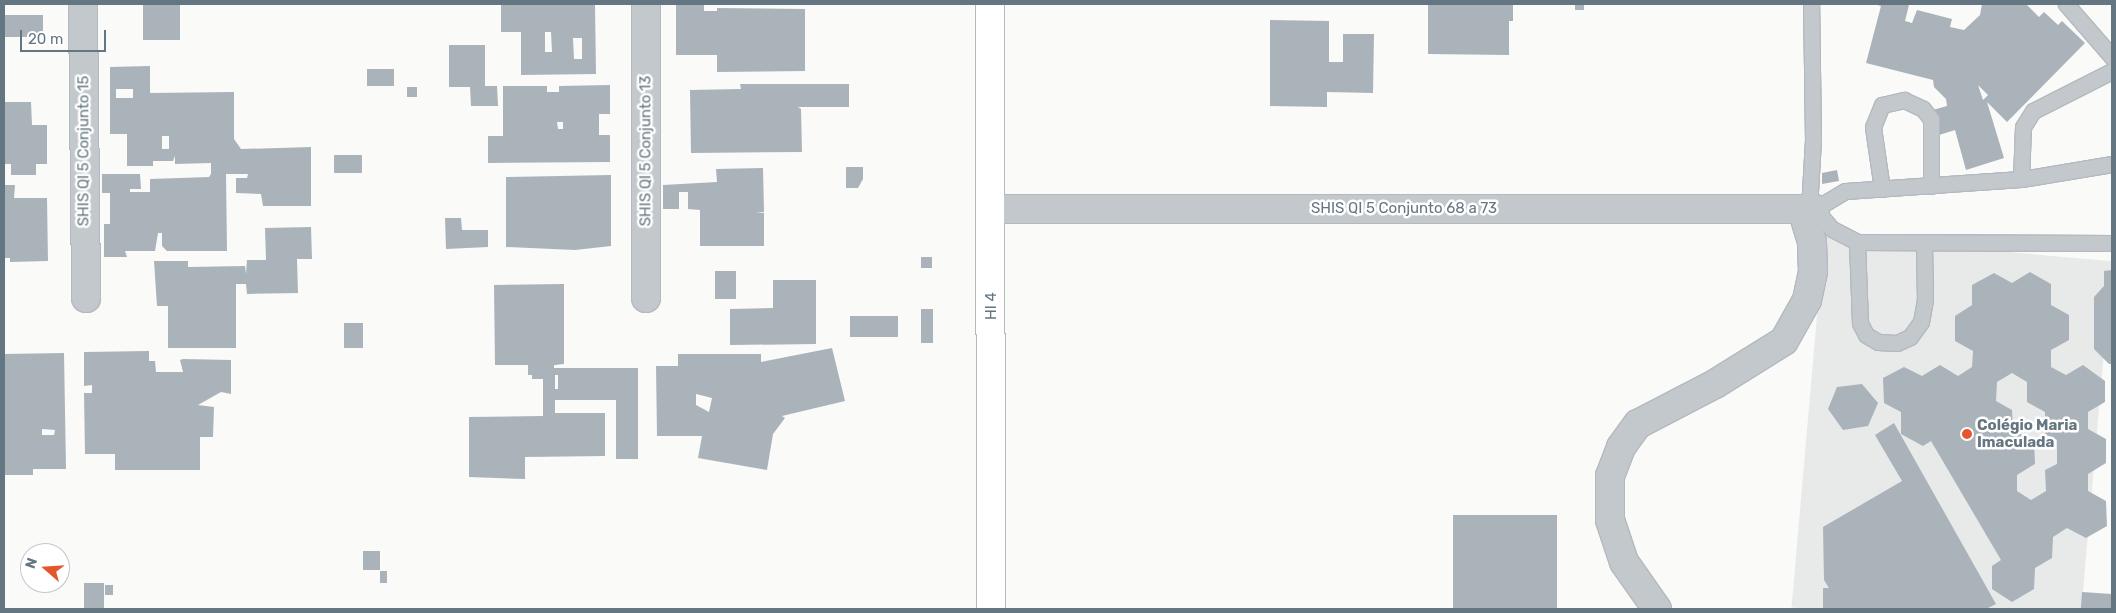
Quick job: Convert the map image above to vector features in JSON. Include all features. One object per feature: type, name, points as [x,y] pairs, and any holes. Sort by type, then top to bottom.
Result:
[{"type":"street","name":"SHIS QI 5 Conjunto 15","points":[[83,4],[86,298]]},
{"type":"street","name":"SHIS QI 5 Conjunto 13","points":[[646,4],[646,298]]},
{"type":"street","name":"HI 4","points":[[990,4],[992,209],[991,609]]},
{"type":"street","name":"SHIS QI 5 Conjunto 68 a 73","points":[[992,209],[1809,209]]},
{"type":"street","points":[[1657,609],[1624,562],[1610,520],[1610,476],[1621,447],[1638,424],[1715,384],[1784,341],[1807,300],[1813,272],[1809,209]]},
{"type":"lane","points":[[1809,209],[1813,140],[1811,4]]},
{"type":"lane","points":[[2066,4],[2112,58]]},
{"type":"lane","points":[[2021,179],[2023,127],[2033,111],[2112,70]]},
{"type":"lane","points":[[1882,189],[1872,127],[1882,104],[1904,100],[1923,109],[1931,119],[1931,186]]},
{"type":"lane","points":[[1809,209],[1846,191],[2021,179],[2112,164]]},
{"type":"lane","points":[[1809,209],[1832,229],[1857,242],[2112,243]]},
{"type":"lane","points":[[1857,242],[1860,322],[1866,335],[1878,342],[1898,343],[1910,337],[1921,322],[1925,300],[1924,243]]},
{"type":"shaded area","name":"Colégio Maria Imaculada","points":[[1824,236],[2112,261],[2081,609],[1791,608]]},
{"type":"building","points":[[143,4],[180,4],[180,40],[143,40]]},
{"type":"building","points":[[501,4],[595,5],[596,74],[521,75],[521,32],[501,32]],"holes":[[[545,32],[551,32],[552,52],[545,52]],[[573,38],[582,38],[582,59],[574,59]]]},
{"type":"building","points":[[676,4],[704,4],[704,11],[717,11],[717,8],[805,9],[805,71],[717,72],[717,55],[676,55]]},
{"type":"building","points":[[1428,4],[1513,4],[1513,21],[1509,21],[1509,55],[1428,54]]},
{"type":"building","points":[[1575,4],[1584,4],[1584,10],[1575,10]]},
{"type":"building","points":[[1874,4],[1913,4],[1909,5],[1905,21],[1912,23],[1917,10],[1952,19],[1950,27],[1964,30],[1980,15],[1982,4],[2026,4],[2039,17],[2044,12],[2058,25],[2062,21],[2085,43],[2007,122],[1987,102],[2004,158],[1966,170],[1955,130],[1936,136],[1929,111],[1947,106],[1946,99],[1934,87],[1933,80],[1866,63],[1881,6]],"holes":[[[1978,85],[1988,95],[1983,100]]]},
{"type":"building","points":[[4,15],[43,15],[43,37],[4,37]]},
{"type":"building","points":[[1270,20],[1329,21],[1329,62],[1343,62],[1343,34],[1374,34],[1373,93],[1327,92],[1327,107],[1270,106]]},
{"type":"building","points":[[449,45],[485,45],[485,86],[497,86],[498,106],[471,106],[470,87],[449,87]]},
{"type":"building","points":[[150,66],[150,93],[234,92],[234,139],[241,149],[311,147],[311,206],[263,206],[261,194],[236,193],[236,178],[247,178],[248,174],[226,174],[227,251],[167,251],[162,246],[162,233],[158,233],[155,251],[125,251],[127,257],[104,257],[104,224],[110,224],[110,193],[102,193],[102,174],[140,174],[141,189],[130,189],[130,192],[150,192],[150,179],[209,177],[211,174],[211,163],[175,164],[175,156],[173,161],[153,161],[153,166],[127,166],[127,134],[110,134],[110,67]],"holes":[[[116,89],[133,89],[133,98],[116,98]],[[162,136],[169,136],[169,149],[162,149]]]},
{"type":"building","points":[[367,69],[394,69],[394,86],[367,86]]},
{"type":"building","points":[[740,84],[849,84],[849,107],[798,107],[801,109],[802,152],[691,153],[690,90],[741,89]]},
{"type":"building","points":[[610,85],[610,114],[599,114],[599,135],[610,135],[610,162],[488,163],[488,136],[503,136],[503,86],[547,86],[547,92],[559,92],[559,86]],"holes":[[[557,122],[563,122],[563,129],[558,129]]]},
{"type":"building","points":[[407,87],[417,87],[417,97],[407,97]]},
{"type":"building","points":[[4,102],[31,102],[32,125],[47,125],[47,164],[36,164],[36,175],[11,175],[11,164],[4,164]]},
{"type":"building","points":[[334,155],[362,155],[362,173],[334,173]]},
{"type":"building","points":[[846,167],[863,167],[863,179],[858,188],[846,188]]},
{"type":"building","points":[[763,168],[764,212],[756,213],[764,213],[764,246],[700,246],[700,210],[688,209],[688,192],[679,192],[679,209],[663,209],[663,185],[717,182],[716,169]]},
{"type":"building","points":[[1837,170],[1839,181],[1822,184],[1822,173]]},
{"type":"building","points":[[611,175],[611,246],[575,250],[506,247],[506,177]]},
{"type":"building","points":[[4,185],[15,185],[14,198],[47,198],[48,261],[10,262],[10,258],[4,258]]},
{"type":"building","points":[[445,218],[461,218],[462,230],[488,230],[488,247],[446,249]]},
{"type":"building","points":[[311,227],[312,259],[297,259],[298,293],[247,294],[246,284],[236,284],[236,348],[168,348],[168,306],[157,306],[154,261],[188,261],[188,267],[245,266],[246,274],[247,260],[266,260],[265,228]]},
{"type":"building","points":[[921,257],[932,257],[932,268],[921,268]]},
{"type":"building","points":[[2112,270],[2112,364],[2109,364],[2094,349],[2094,297],[2104,286],[2104,271]]},
{"type":"building","points":[[715,271],[736,271],[736,299],[715,299]]},
{"type":"building","points":[[2030,272],[2051,284],[2051,305],[2069,315],[2069,340],[2051,350],[2051,367],[2066,375],[2083,365],[2105,381],[2105,402],[2088,412],[2088,429],[2106,439],[2106,463],[2088,474],[2088,491],[2106,501],[2107,526],[2086,538],[2067,528],[2053,537],[2052,558],[2035,568],[2034,589],[2012,602],[1992,589],[1992,566],[2001,560],[1931,441],[1923,446],[1901,434],[1901,412],[1884,403],[1883,378],[1904,367],[1922,376],[1940,365],[1958,376],[1972,367],[1973,351],[1955,341],[1955,316],[1972,305],[1972,285],[1994,273],[2012,283]],"holes":[[[2012,373],[2027,382],[2027,402],[2045,412],[2045,434],[2057,440],[2057,464],[2045,470],[2046,491],[2031,500],[2017,491],[2017,475],[2035,464],[2034,442],[2013,430],[2012,410],[1996,401],[1997,382]]]},
{"type":"building","points":[[773,280],[816,280],[816,344],[730,345],[730,309],[773,308]]},
{"type":"building","points":[[564,284],[564,364],[554,365],[554,368],[638,368],[638,459],[616,459],[616,400],[555,400],[555,413],[605,413],[605,456],[525,457],[525,479],[469,477],[469,417],[543,416],[543,379],[532,379],[532,375],[528,375],[528,365],[495,365],[494,285]],"holes":[[[555,375],[558,375],[558,389],[555,389]]]},
{"type":"building","points":[[921,309],[933,309],[933,343],[921,343]]},
{"type":"building","points":[[850,316],[898,316],[898,337],[850,337]]},
{"type":"building","points":[[344,323],[363,323],[363,348],[344,348]]},
{"type":"building","points":[[832,348],[845,401],[782,416],[785,418],[773,434],[767,470],[698,458],[702,436],[657,436],[656,366],[678,366],[678,354],[761,354],[761,362]],"holes":[[[696,394],[712,398],[709,412],[696,405]]]},
{"type":"building","points":[[149,351],[149,361],[155,361],[156,372],[183,372],[180,360],[183,359],[231,360],[231,394],[221,392],[198,405],[214,407],[213,437],[200,437],[200,470],[115,470],[115,454],[85,454],[84,393],[92,393],[92,385],[84,386],[84,352]]},
{"type":"building","points":[[64,353],[66,469],[33,469],[33,475],[4,475],[4,354]],"holes":[[[42,429],[55,430],[54,435],[42,435]]]},
{"type":"building","points":[[1862,384],[1878,403],[1868,426],[1843,430],[1828,409],[1837,387]]},
{"type":"building","points":[[1894,423],[1996,604],[1986,609],[1823,609],[1823,588],[1829,588],[1824,580],[1823,527],[1902,481],[1875,435]]},
{"type":"building","points":[[1453,515],[1557,515],[1557,609],[1453,609]]},
{"type":"building","points":[[363,551],[380,551],[380,570],[363,570]]},
{"type":"building","points":[[380,571],[387,571],[387,583],[380,583]]},
{"type":"building","points":[[84,583],[104,583],[104,609],[84,609]]},
{"type":"building","points":[[105,585],[113,585],[113,595],[105,595]]},
{"type":"building","points":[[2082,592],[2112,594],[2111,609],[2081,609]]},
{"type":"place","name":"Colégio Maria Imaculada","points":[[1967,434]]}]
